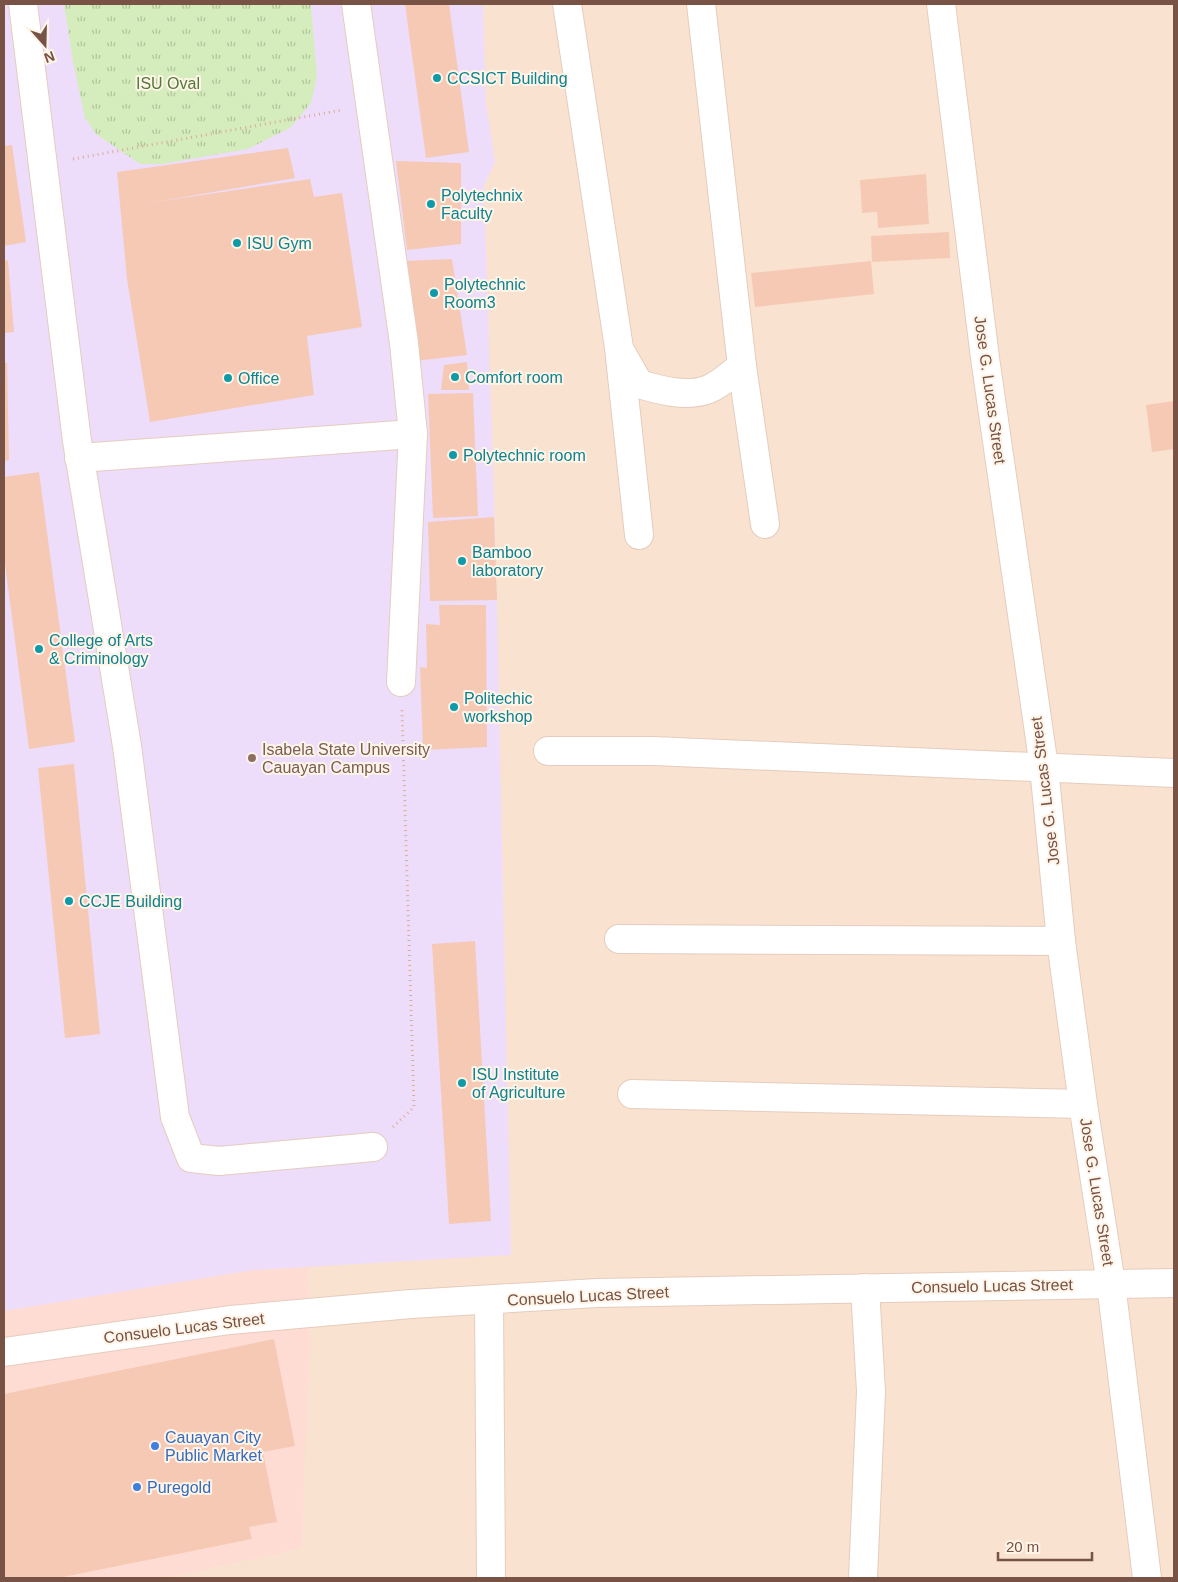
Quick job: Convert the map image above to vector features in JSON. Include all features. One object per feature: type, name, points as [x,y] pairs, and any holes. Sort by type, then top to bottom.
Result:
[{"type":"street","points":[[23,4],[79,458],[126,746],[175,1117],[191,1158],[219,1161],[373,1147]]},
{"type":"street","points":[[356,4],[404,344],[414,434],[401,682]]},
{"type":"street","points":[[567,4],[619,348],[639,535]]},
{"type":"street","points":[[701,4],[742,366],[765,524]]},
{"type":"street","name":"Jose G. Lucas Street","points":[[941,4],[985,358],[1044,767],[1062,941],[1083,1104],[1112,1284],[1147,1578]]},
{"type":"street","points":[[619,348],[639,384],[659,390],[683,393],[709,389],[742,366]]},
{"type":"street","points":[[79,458],[414,434]]},
{"type":"street","points":[[548,750],[653,750],[1174,773]]},
{"type":"street","points":[[619,939],[1062,941]]},
{"type":"street","points":[[632,1094],[1083,1104]]},
{"type":"street","name":"Consuelo Lucas Street","points":[[4,1352],[230,1320],[411,1304],[489,1301],[597,1293],[1174,1283]]},
{"type":"street","points":[[863,1578],[871,1391],[865,1288]]},
{"type":"street","points":[[489,1301],[491,1578]]},
{"type":"path","points":[[44,164],[370,105]]},
{"type":"path","points":[[373,1147],[414,1107],[401,682]]},
{"type":"shaded area","points":[[4,4],[1174,4],[1174,1578],[4,1578]]},
{"type":"shaded area","name":"Isabela State University Cauayan Campus","points":[[4,4],[483,4],[486,103],[495,162],[484,186],[496,563],[511,1255],[253,1270],[4,1311]]},
{"type":"shaded area","name":"Cauayan City Public Market","points":[[307,1267],[309,1343],[302,1548],[167,1578],[4,1578],[4,1311],[253,1270]]},
{"type":"green space","name":"ISU Oval","points":[[64,4],[311,4],[317,76],[311,103],[290,128],[248,149],[162,164],[140,164],[96,134],[85,118],[73,62]]},
{"type":"building","name":"CCSICT Building","points":[[405,4],[449,4],[469,152],[426,158]]},
{"type":"building","points":[[12,145],[26,242],[4,246],[4,146]]},
{"type":"building","name":"ISU Gym","points":[[288,148],[295,178],[155,202],[310,179],[314,197],[342,193],[362,327],[307,336],[314,395],[150,422],[127,279],[117,172]]},
{"type":"building","name":"Polytechnix Faculty","points":[[396,161],[461,163],[461,244],[407,250]]},
{"type":"building","points":[[926,174],[929,224],[878,228],[877,212],[862,213],[860,180]]},
{"type":"building","points":[[949,232],[950,258],[872,262],[871,236]]},
{"type":"building","name":"Polytechnic Room3","points":[[452,259],[467,355],[415,361],[406,328],[416,325],[406,261]]},
{"type":"building","points":[[8,260],[14,332],[4,333],[4,261]]},
{"type":"building","points":[[871,261],[874,294],[755,307],[751,273]]},
{"type":"building","name":"Comfort room","points":[[467,362],[469,390],[441,390],[444,365]]},
{"type":"building","points":[[4,363],[7,363],[9,460],[4,461]]},
{"type":"building","name":"Polytechnic room","points":[[473,393],[478,516],[433,518],[428,394]]},
{"type":"building","points":[[1174,401],[1174,449],[1152,452],[1146,405]]},
{"type":"building","name":"College of Arts & Criminology","points":[[39,472],[75,742],[29,749],[4,556],[4,477]]},
{"type":"building","name":"Bamboo laboratory","points":[[494,517],[497,600],[430,601],[428,522]]},
{"type":"building","name":"Politechic workshop","points":[[439,605],[486,605],[487,747],[423,750],[420,667],[427,668],[426,624],[440,625]]},
{"type":"building","name":"CCJE Building","points":[[74,764],[100,1034],[65,1038],[38,768]]},
{"type":"building","name":"ISU Institute of Agriculture","points":[[475,941],[491,1221],[449,1224],[432,944]]},
{"type":"building","name":"Cauayan City Public Market","points":[[274,1339],[295,1446],[263,1452],[277,1522],[249,1527],[252,1539],[58,1578],[4,1578],[4,1394]]},
{"type":"place","name":"CCSICT Building","points":[[437,78]]},
{"type":"place","name":"Polytechnix Faculty","points":[[431,204]]},
{"type":"place","name":"ISU Gym","points":[[237,243]]},
{"type":"place","name":"Polytechnic Room3","points":[[434,293]]},
{"type":"place","name":"Comfort room","points":[[455,377]]},
{"type":"place","name":"Office","points":[[228,378]]},
{"type":"place","name":"Polytechnic room","points":[[453,455]]},
{"type":"place","name":"Bamboo laboratory","points":[[462,561]]},
{"type":"place","name":"College of Arts & Criminology","points":[[39,649]]},
{"type":"place","name":"Politechic workshop","points":[[454,707]]},
{"type":"place","name":"Isabela State University Cauayan Campus","points":[[252,758]]},
{"type":"place","name":"CCJE Building","points":[[69,901]]},
{"type":"place","name":"ISU Institute of Agriculture","points":[[462,1083]]},
{"type":"place","name":"Cauayan City Public Market","points":[[155,1446]]},
{"type":"place","name":"Puregold","points":[[137,1487]]}]
